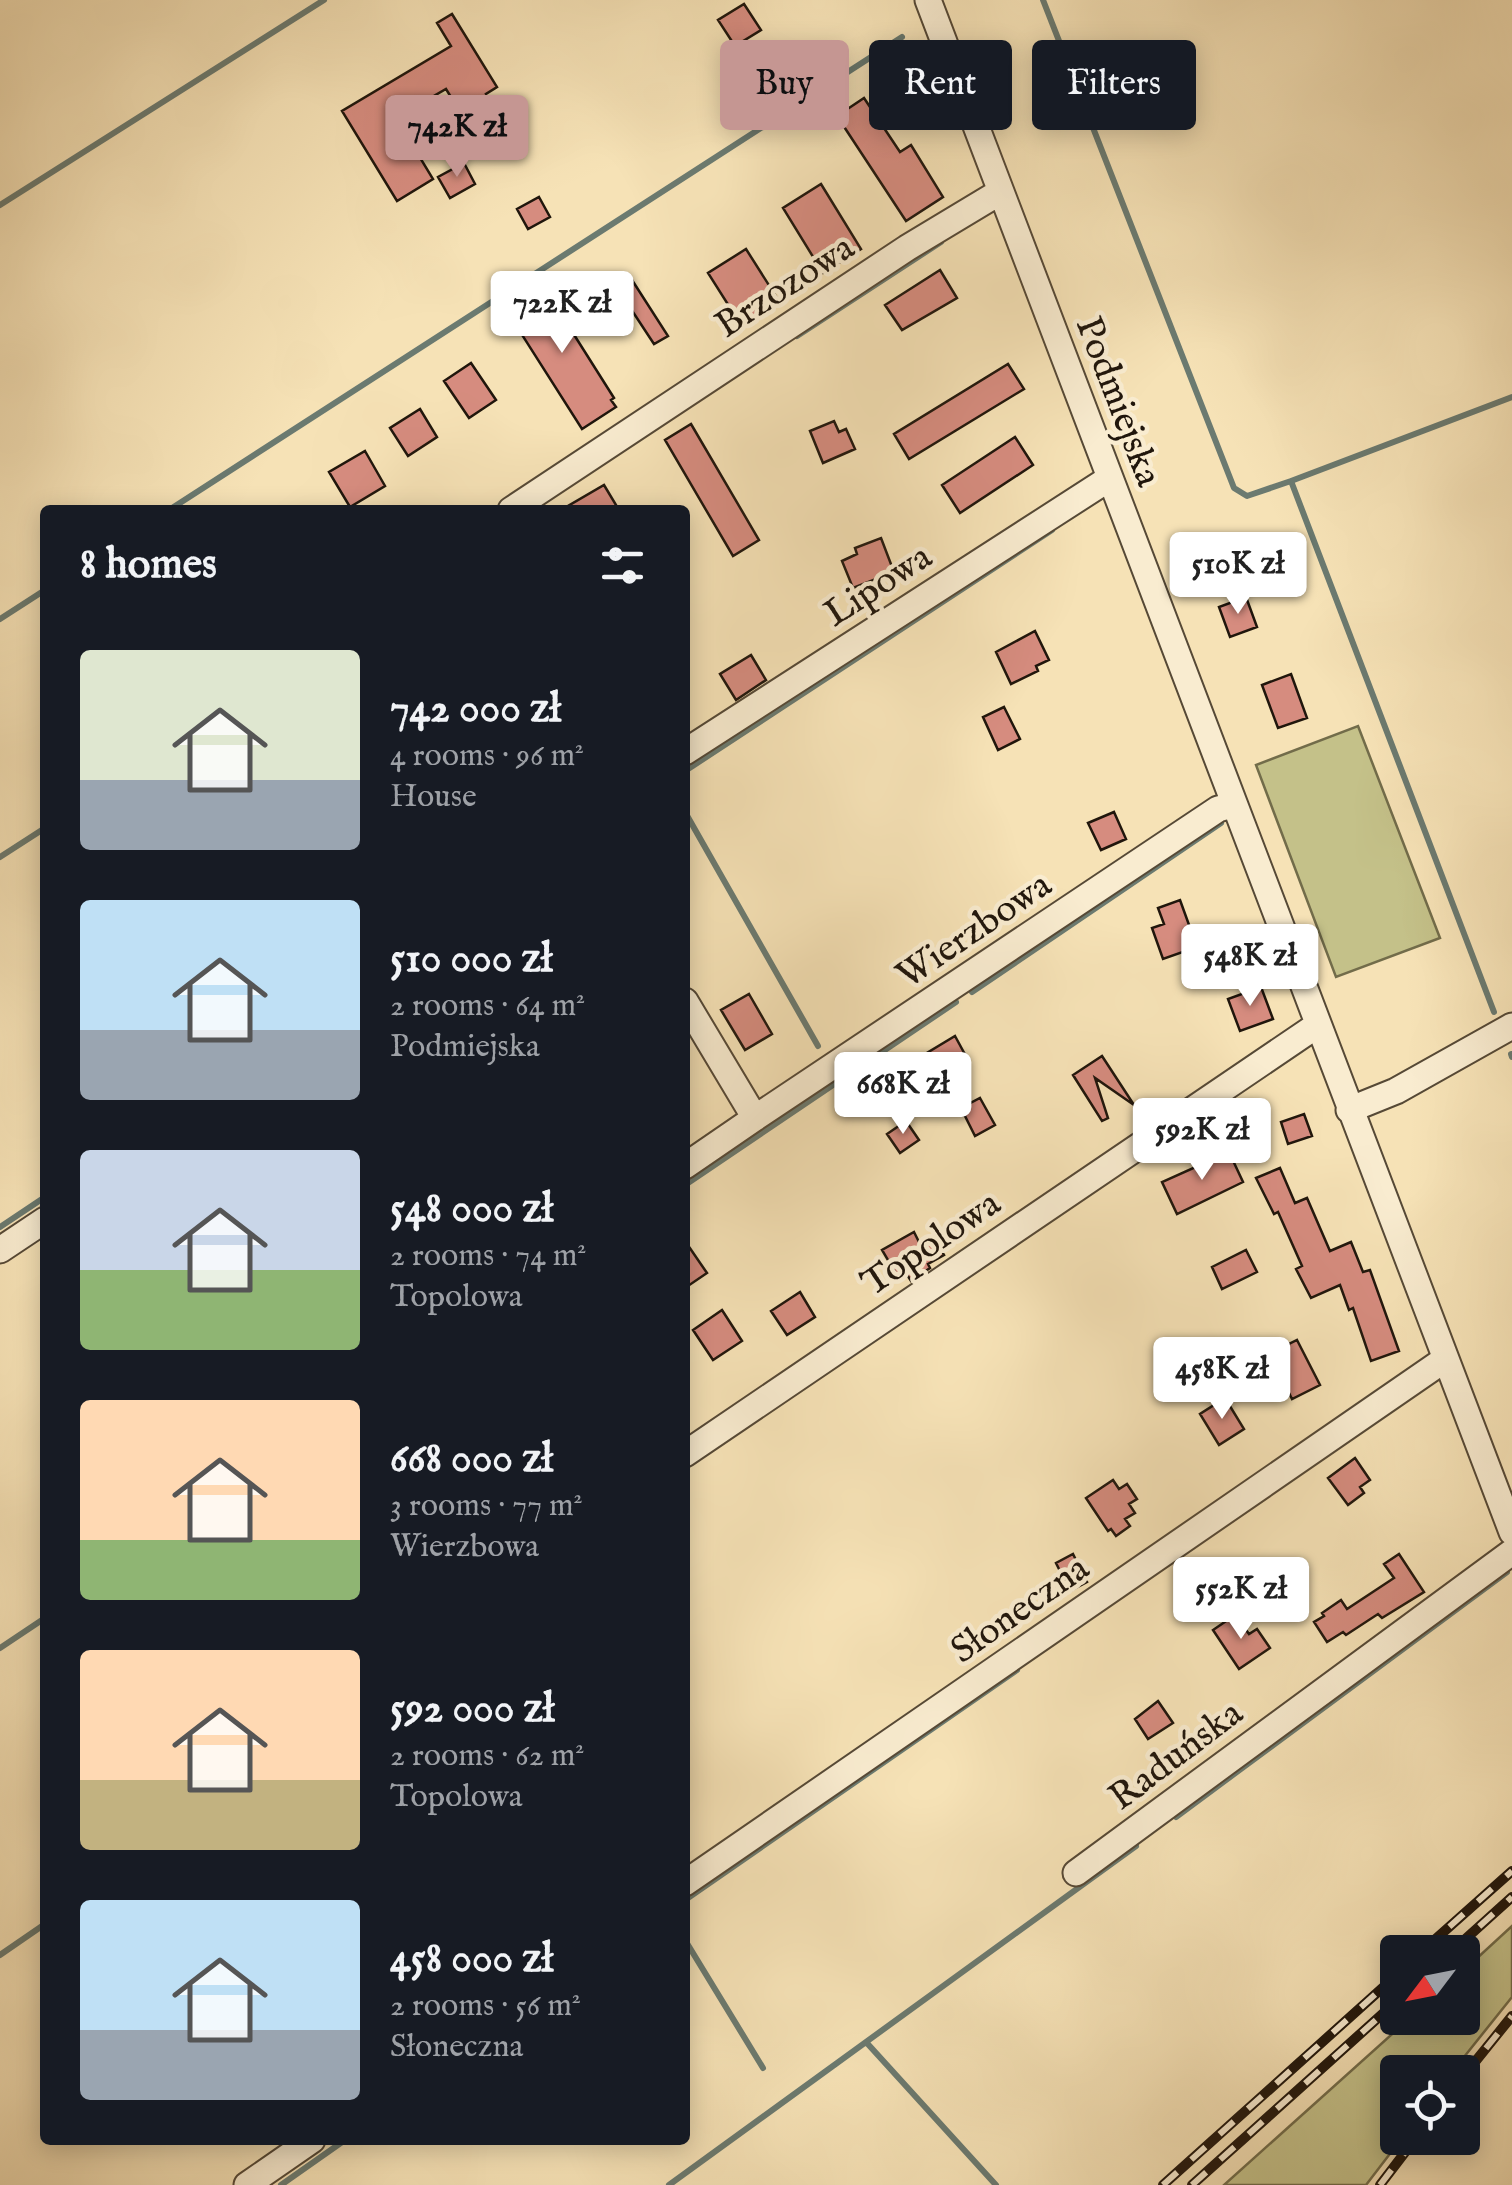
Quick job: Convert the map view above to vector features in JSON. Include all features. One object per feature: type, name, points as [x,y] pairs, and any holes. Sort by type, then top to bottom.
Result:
[{"type":"street","name":"Podmiejska","points":[[928,0],[1512,1532]]},
{"type":"street","name":"Brzozowa","points":[[519,505],[907,248],[1000,192]]},
{"type":"street","name":"Lipowa","points":[[690,749],[1110,478]]},
{"type":"street","name":"Wierzbowa","points":[[690,1163],[1218,810],[1233,804]]},
{"type":"street","points":[[690,1009],[755,1118]]},
{"type":"street","name":"Topolowa","points":[[690,1451],[1316,1026]]},
{"type":"street","points":[[1348,1110],[1396,1091],[1512,1026]]},
{"type":"street","points":[[0,1250],[40,1223]]},
{"type":"street","name":"Słoneczna","points":[[690,1880],[1444,1360]]},
{"type":"street","name":"Raduńska","points":[[1076,1873],[1512,1552]]},
{"type":"street","points":[[247,2185],[305,2145]]},
{"type":"shaded area","points":[[1358,726],[1440,938],[1336,977],[1256,765]]},
{"type":"shaded area","points":[[1512,1926],[1512,1997],[1466,2055],[1380,2055],[1380,2155],[1389,2155],[1366,2185],[1224,2185],[1391,2035],[1480,2035],[1480,1955]]},
{"type":"building","points":[[744,4],[761,30],[745,40],[731,40],[718,20]]},
{"type":"building","points":[[452,14],[497,87],[486,94],[510,133],[483,149],[446,89],[396,118],[433,179],[397,201],[342,111],[451,46],[437,23]]},
{"type":"building","points":[[864,98],[869,106],[869,130],[885,130],[900,152],[911,145],[943,197],[906,221],[846,130],[849,108]]},
{"type":"building","points":[[464,163],[475,184],[450,198],[438,177]]},
{"type":"building","points":[[821,184],[861,249],[823,273],[783,208]]},
{"type":"building","points":[[539,197],[550,217],[528,229],[517,209]]},
{"type":"building","points":[[746,249],[779,301],[741,325],[708,273]]},
{"type":"building","points":[[940,270],[957,298],[902,330],[885,305]]},
{"type":"building","points":[[632,280],[668,336],[654,344],[629,306],[622,311],[611,294]]},
{"type":"building","points":[[542,284],[614,398],[611,400],[616,407],[582,429],[505,308]]},
{"type":"building","points":[[471,363],[496,400],[469,418],[444,381]]},
{"type":"building","points":[[1008,364],[1024,389],[909,459],[894,434]]},
{"type":"building","points":[[420,409],[437,437],[408,456],[390,428]]},
{"type":"building","points":[[834,421],[839,432],[846,429],[855,449],[823,463],[810,431]]},
{"type":"building","points":[[691,424],[759,540],[733,556],[665,440]]},
{"type":"building","points":[[1015,437],[1033,465],[960,513],[942,485]]},
{"type":"building","points":[[365,451],[385,486],[349,505],[329,472]]},
{"type":"building","points":[[604,485],[616,505],[570,505]]},
{"type":"building","points":[[881,538],[894,572],[853,588],[842,561],[857,554],[855,548]]},
{"type":"building","points":[[1246,597],[1257,627],[1230,637],[1219,607]]},
{"type":"building","points":[[1035,631],[1049,660],[1036,666],[1038,671],[1011,684],[996,652]]},
{"type":"building","points":[[751,655],[766,680],[736,700],[720,674]]},
{"type":"building","points":[[1291,674],[1307,718],[1278,728],[1262,685]]},
{"type":"building","points":[[1004,707],[1020,739],[998,750],[983,717]]},
{"type":"building","points":[[1114,812],[1126,839],[1101,850],[1088,823]]},
{"type":"building","points":[[1180,900],[1197,947],[1163,959],[1152,928],[1164,924],[1158,908]]},
{"type":"building","points":[[1261,987],[1273,1019],[1240,1031],[1228,999]]},
{"type":"building","points":[[749,994],[772,1034],[745,1050],[721,1010]]},
{"type":"building","points":[[955,1036],[968,1060],[950,1070],[952,1073],[915,1091],[902,1068]]},
{"type":"building","points":[[1102,1056],[1134,1105],[1095,1078],[1108,1118],[1102,1121],[1073,1075]]},
{"type":"building","points":[[980,1098],[995,1125],[975,1136],[961,1108]]},
{"type":"building","points":[[1304,1114],[1312,1136],[1288,1144],[1281,1122]]},
{"type":"building","points":[[906,1121],[919,1140],[900,1153],[887,1134]]},
{"type":"building","points":[[1229,1152],[1243,1182],[1177,1214],[1162,1182]]},
{"type":"building","points":[[1280,1168],[1295,1203],[1307,1198],[1330,1251],[1351,1242],[1363,1272],[1370,1270],[1399,1351],[1371,1361],[1353,1308],[1349,1310],[1340,1285],[1311,1298],[1296,1269],[1302,1266],[1278,1212],[1274,1214],[1256,1178]]},
{"type":"building","points":[[914,1232],[920,1244],[933,1236],[944,1255],[911,1281],[906,1273],[898,1277],[882,1250]]},
{"type":"building","points":[[690,1248],[707,1273],[690,1285]]},
{"type":"building","points":[[1246,1250],[1257,1272],[1222,1289],[1212,1267]]},
{"type":"building","points":[[800,1292],[815,1317],[787,1335],[771,1311]]},
{"type":"building","points":[[722,1310],[742,1341],[713,1360],[693,1330]]},
{"type":"building","points":[[1297,1340],[1320,1385],[1292,1399],[1288,1391],[1280,1395],[1270,1377],[1281,1372],[1271,1353]]},
{"type":"building","points":[[1225,1398],[1244,1429],[1219,1445],[1200,1414]]},
{"type":"building","points":[[1355,1458],[1370,1480],[1360,1487],[1364,1493],[1348,1505],[1328,1478]]},
{"type":"building","points":[[1113,1480],[1119,1489],[1127,1484],[1137,1499],[1129,1504],[1135,1513],[1125,1519],[1130,1526],[1116,1536],[1111,1529],[1108,1531],[1086,1498]]},
{"type":"building","points":[[1073,1554],[1087,1582],[1070,1591],[1056,1563]]},
{"type":"building","points":[[1399,1554],[1424,1592],[1382,1618],[1378,1614],[1346,1635],[1343,1632],[1327,1642],[1314,1622],[1341,1600],[1347,1609],[1394,1578],[1384,1564]]},
{"type":"building","points":[[1235,1615],[1249,1634],[1257,1629],[1270,1648],[1239,1669],[1213,1630]]},
{"type":"building","points":[[1158,1701],[1173,1723],[1148,1739],[1135,1719]]},
{"type":"waterway","points":[[0,205],[324,0]]},
{"type":"waterway","points":[[1043,0],[1234,488],[1247,496],[1291,481],[1494,1012]]},
{"type":"waterway","points":[[177,505],[902,37]]},
{"type":"waterway","points":[[797,336],[941,242]]},
{"type":"waterway","points":[[1291,481],[1512,397]]},
{"type":"waterway","points":[[690,768],[1052,530]]},
{"type":"waterway","points":[[0,619],[40,593]]},
{"type":"waterway","points":[[690,821],[818,1046]]},
{"type":"waterway","points":[[972,992],[1221,823]]},
{"type":"waterway","points":[[0,857],[40,831]]},
{"type":"waterway","points":[[690,1182],[956,1002]]},
{"type":"waterway","points":[[0,1227],[40,1200]]},
{"type":"waterway","points":[[1176,1817],[1507,1572]]},
{"type":"waterway","points":[[0,1648],[40,1621]]},
{"type":"waterway","points":[[690,1897],[1017,1670]]},
{"type":"waterway","points":[[669,2185],[1136,1846]]},
{"type":"waterway","points":[[0,1955],[40,1927]]},
{"type":"waterway","points":[[690,1948],[763,2068]]},
{"type":"waterway","points":[[866,2042],[996,2185]]},
{"type":"waterway","points":[[281,2185],[338,2145]]},
{"type":"railway","points":[[1440,1935],[1512,1871]]},
{"type":"railway","points":[[1470,1935],[1512,1897]]},
{"type":"railway","points":[[1163,2185],[1380,1990]]},
{"type":"railway","points":[[1192,2185],[1380,2016]]},
{"type":"railway","points":[[1480,2056],[1512,2016]]},
{"type":"railway","points":[[1380,2185],[1403,2155]]}]
